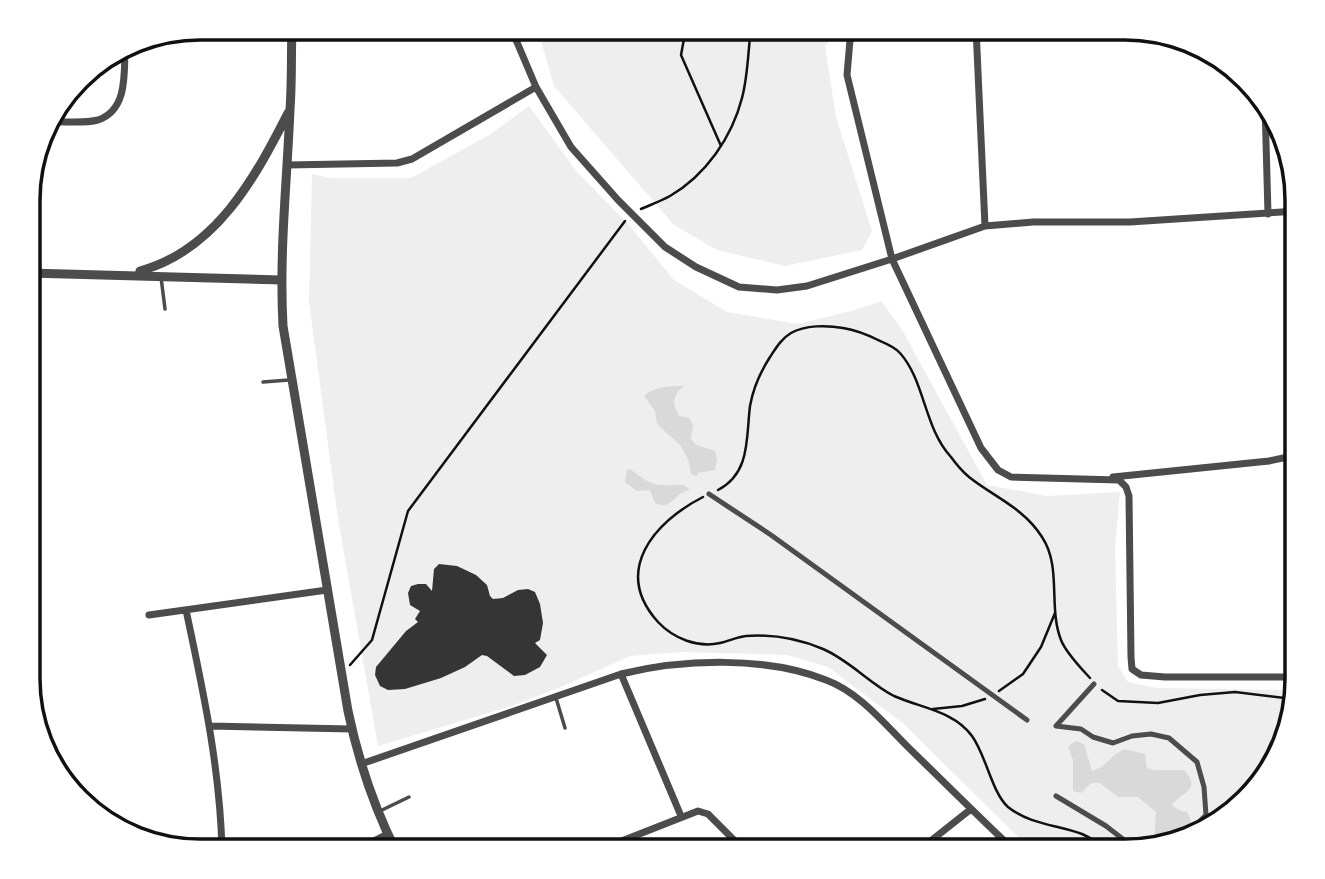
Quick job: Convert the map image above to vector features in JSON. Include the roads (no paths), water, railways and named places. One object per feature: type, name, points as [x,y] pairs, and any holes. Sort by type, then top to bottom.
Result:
[{"type":"street","points":[[850,40],[846,75],[892,259],[981,448],[998,470],[1011,477],[1119,480],[1126,487],[1129,496],[1132,669],[1141,675],[1165,677],[1284,677]]},
{"type":"street","points":[[977,40],[985,226]]},
{"type":"street","points":[[292,41],[281,280],[284,326],[352,729],[361,764],[390,839]]},
{"type":"street","points":[[516,41],[536,87],[571,147],[665,247],[696,267],[738,288],[778,290],[807,286],[985,226],[1033,222],[1130,222],[1284,212]]},
{"type":"street","points":[[61,121],[97,120],[118,105],[123,91],[124,60]]},
{"type":"street","points":[[287,165],[397,163],[412,159],[536,87]]},
{"type":"street","points":[[129,275],[159,266],[189,249],[225,216],[257,173],[290,108]]},
{"type":"street","points":[[1266,125],[1268,214]]},
{"type":"street","points":[[40,273],[281,280]]},
{"type":"street","points":[[1096,479],[1284,458]]},
{"type":"street","points":[[709,494],[771,535],[1027,720]]},
{"type":"street","points":[[149,615],[327,590]]},
{"type":"street","points":[[186,610],[211,726],[220,799],[222,839]]},
{"type":"street","points":[[361,764],[621,674],[654,666],[719,663],[774,666],[827,680],[859,699],[1002,838]]},
{"type":"street","points":[[621,674],[681,816]]},
{"type":"street","points":[[1094,684],[1056,726],[1081,729],[1093,737],[1113,743],[1132,736],[1151,734],[1170,738],[1197,762],[1204,787],[1204,817]]},
{"type":"street","points":[[211,726],[352,729]]},
{"type":"street","points":[[1056,796],[1122,838]]},
{"type":"street","points":[[934,838],[971,809]]},
{"type":"street","points":[[626,839],[698,811],[708,814],[732,838]]},
{"type":"street","points":[[378,839],[388,834]]},
{"type":"lane","points":[[161,275],[165,309]]},
{"type":"lane","points":[[264,382],[293,380]]},
{"type":"lane","points":[[556,698],[565,729]]},
{"type":"lane","points":[[378,812],[409,797]]}]
